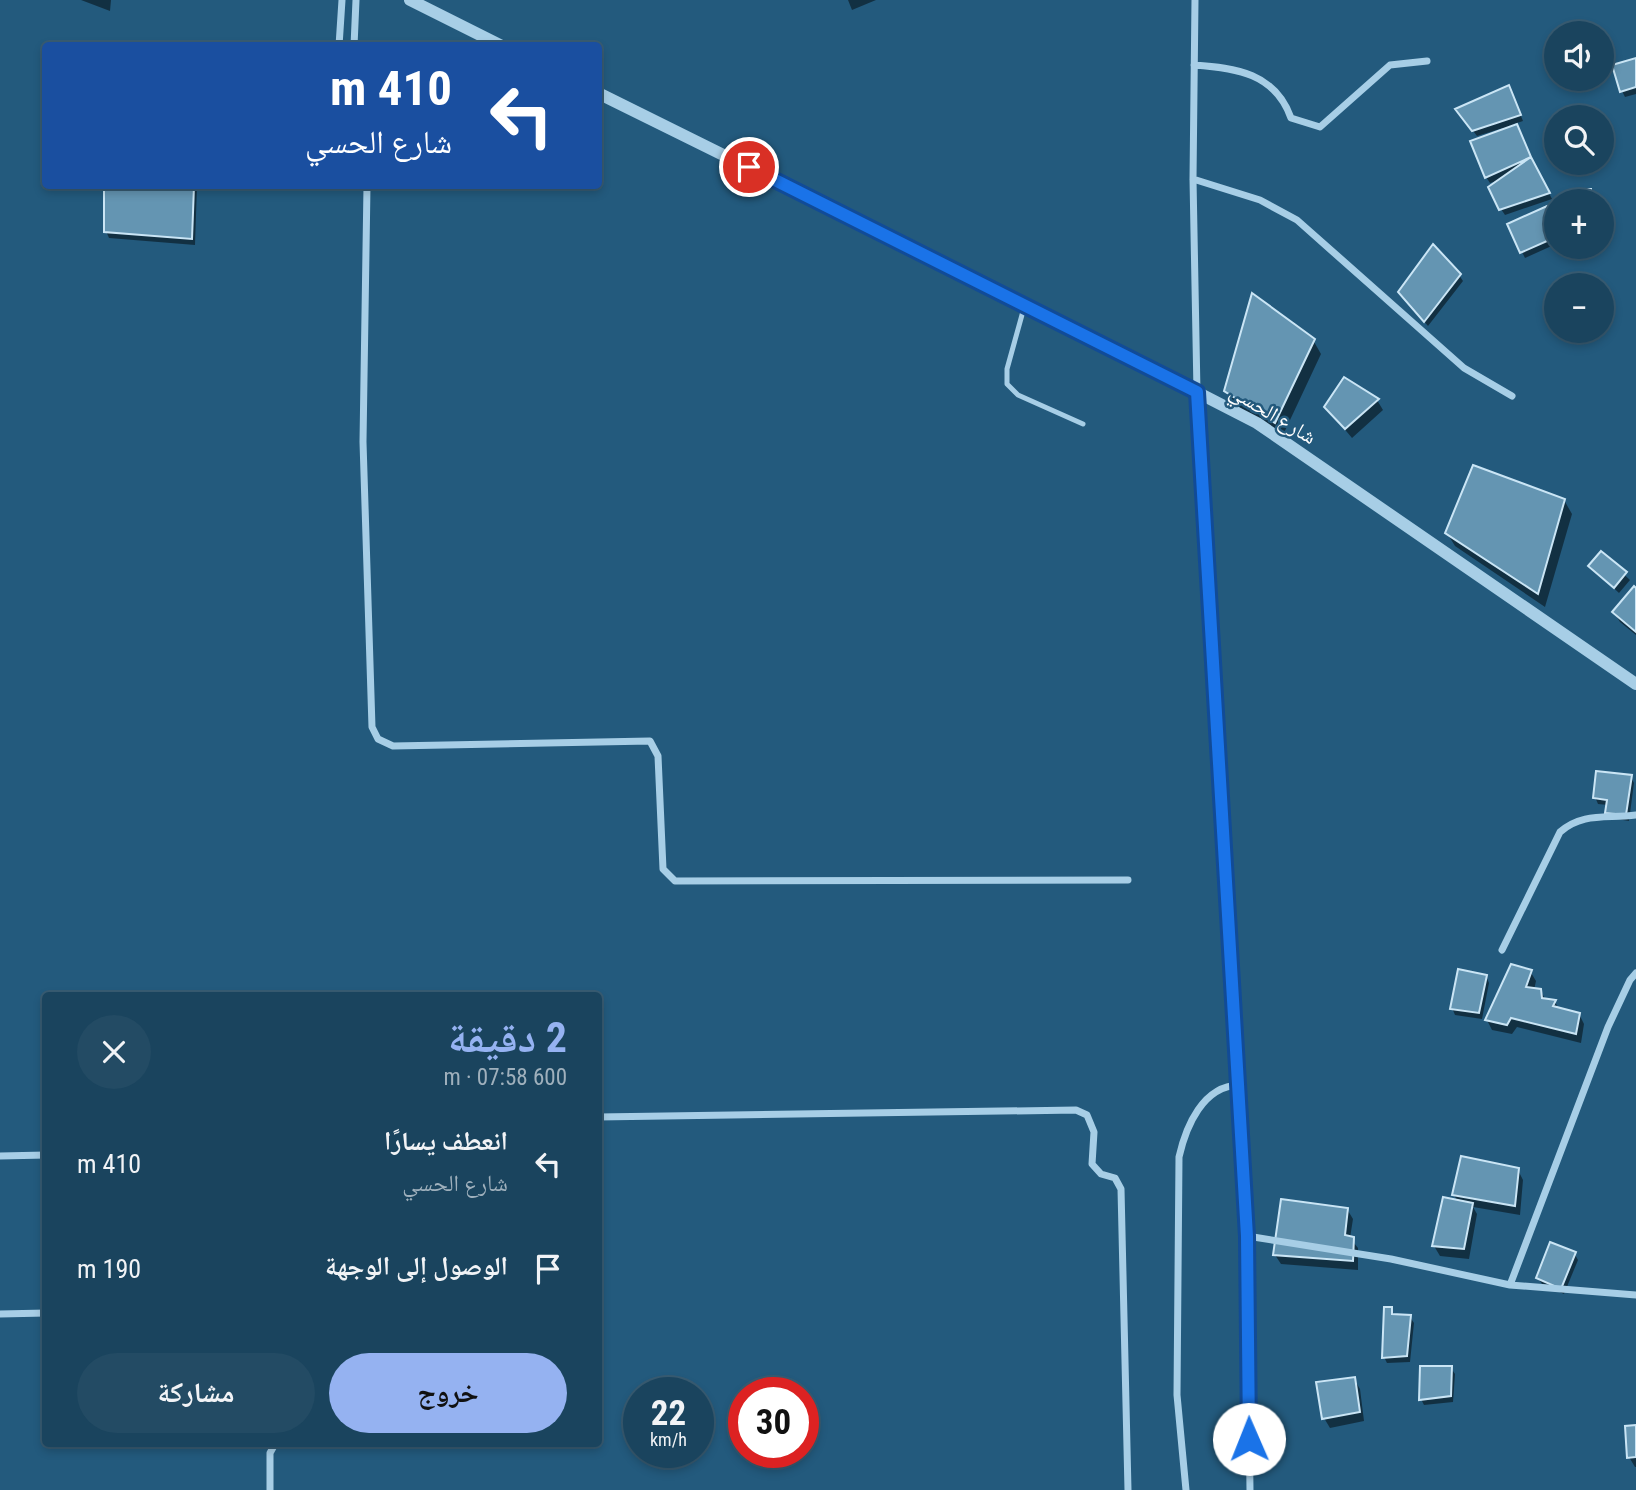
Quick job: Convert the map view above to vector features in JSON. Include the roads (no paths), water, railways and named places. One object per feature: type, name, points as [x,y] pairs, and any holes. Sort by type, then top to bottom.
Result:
[{"type":"street","points":[[339,42],[342,0]]},
{"type":"street","points":[[354,42],[356,0]]},
{"type":"street","points":[[410,0],[494,42]]},
{"type":"street","points":[[1195,0],[1193,179],[1197,392],[1247,1236],[1250,1490]]},
{"type":"street","points":[[1194,65],[1236,68],[1260,80],[1284,100],[1291,118],[1320,127],[1390,65],[1427,61]]},
{"type":"street","name":"شارع الحسي","points":[[602,95],[1025,304],[1270,431],[1636,684]]},
{"type":"street","points":[[1193,179],[1260,200],[1297,220],[1464,368],[1512,396]]},
{"type":"street","points":[[367,189],[363,442],[372,727],[377,739],[393,746],[650,741],[658,756],[663,869],[675,881],[1128,880]]},
{"type":"street","points":[[1502,950],[1560,832],[1572,821],[1592,816],[1636,815]]},
{"type":"street","points":[[1510,1284],[1608,1027],[1630,980],[1636,973]]},
{"type":"street","points":[[1186,1490],[1177,1395],[1179,1157],[1184,1136],[1203,1101],[1225,1085],[1239,1084]]},
{"type":"street","points":[[602,1117],[1076,1110],[1087,1115],[1094,1132],[1092,1164],[1101,1174],[1115,1178],[1121,1189],[1128,1490]]},
{"type":"street","points":[[0,1156],[42,1155]]},
{"type":"street","points":[[1247,1236],[1391,1259],[1510,1284],[1636,1295]]},
{"type":"street","points":[[0,1314],[42,1313]]},
{"type":"street","points":[[270,1490],[270,1453],[273,1447]]},
{"type":"lane","points":[[1025,304],[1007,369],[1007,384],[1018,395],[1083,424]]}]
